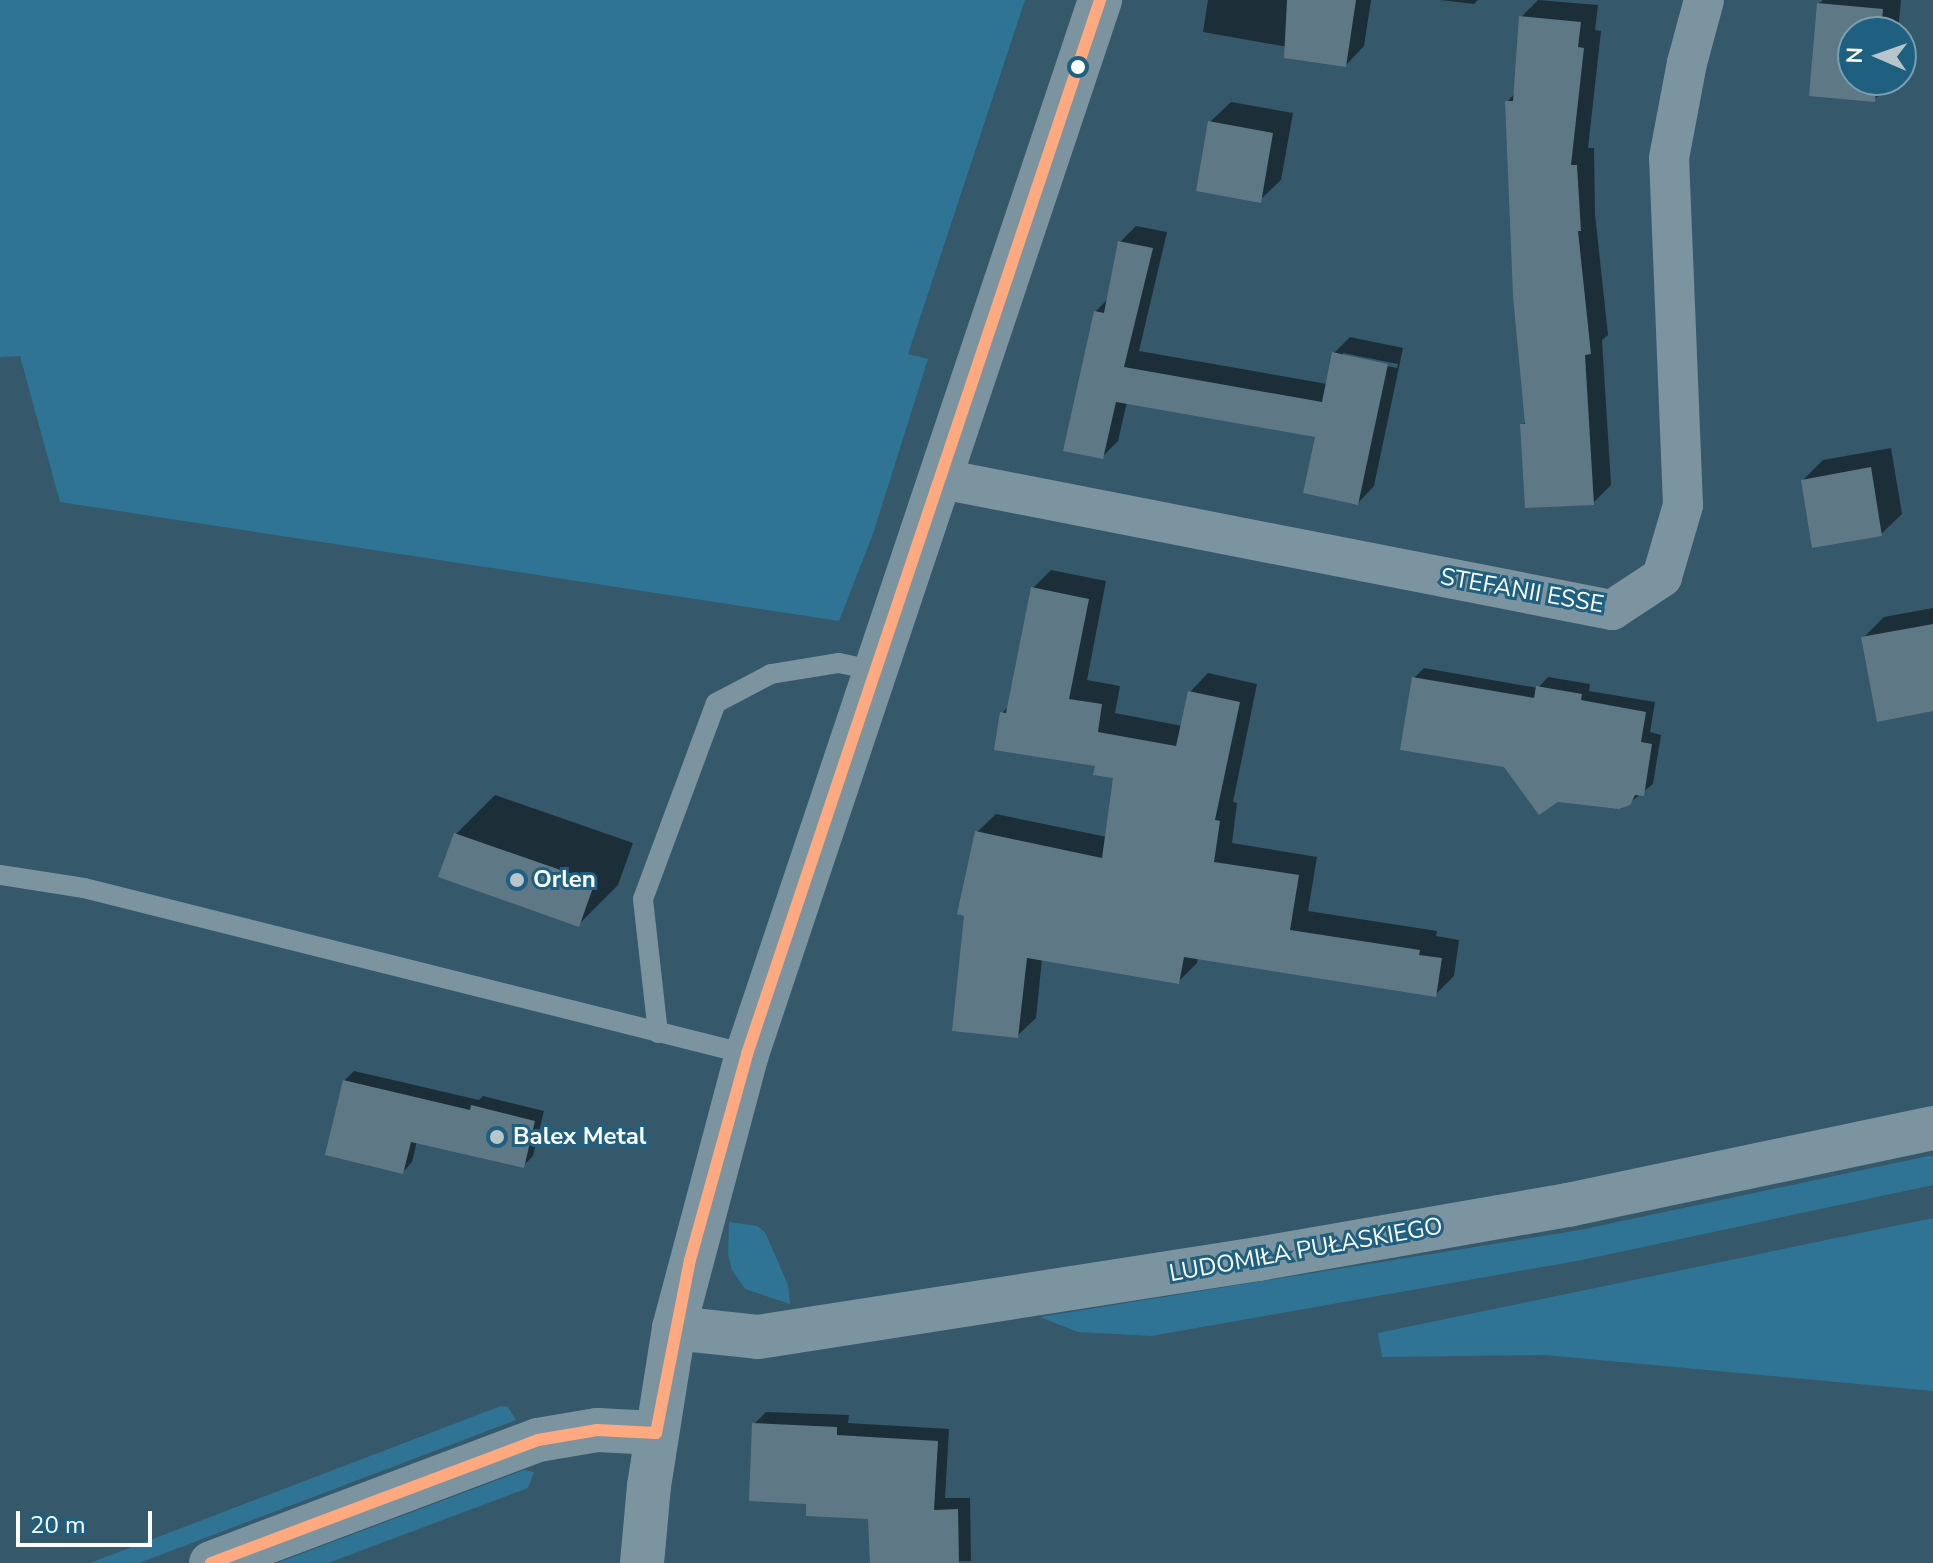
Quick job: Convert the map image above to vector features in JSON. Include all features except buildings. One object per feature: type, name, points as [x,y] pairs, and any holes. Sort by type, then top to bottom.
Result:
[{"type":"street","points":[[642,1563],[656,1433],[674,1328],[747,1054],[878,671],[1100,0]]},
{"type":"street","name":"STEFANII ESSE","points":[[942,479],[1612,610],[1662,577],[1683,505],[1669,158],[1687,63],[1704,0]]},
{"type":"street","name":"LUDOMIŁA PUŁASKIEGO","points":[[674,1328],[758,1337],[1258,1259],[1568,1205],[1933,1128]]},
{"type":"street","points":[[211,1563],[538,1440],[597,1430],[656,1433]]},
{"type":"lane","points":[[658,1033],[643,899],[716,703],[771,674],[839,663],[878,671]]},
{"type":"lane","points":[[0,875],[84,888],[747,1054]]},
{"type":"shaded area","points":[[0,0],[1025,0],[908,354],[928,359],[873,534],[839,621],[60,502],[20,356],[0,357]]},
{"type":"shaded area","points":[[1933,1155],[1933,1185],[1582,1260],[1151,1336],[1078,1332],[1040,1317],[1580,1230]]},
{"type":"shaded area","points":[[1933,1218],[1933,1391],[1545,1355],[1382,1357],[1378,1333]]},
{"type":"shaded area","points":[[729,1222],[757,1226],[765,1232],[788,1285],[790,1304],[745,1289],[732,1270],[728,1254]]},
{"type":"shaded area","points":[[501,1406],[508,1407],[516,1420],[139,1563],[90,1563]]},
{"type":"shaded area","points":[[524,1470],[534,1472],[528,1488],[328,1563],[277,1563]]},
{"type":"transit line","points":[[656,1433],[690,1260],[747,1054],[1100,0]]},
{"type":"transit line","points":[[211,1563],[538,1440],[597,1430],[656,1433]]},
{"type":"place","name":"Orlen","points":[[517,880]]},
{"type":"place","name":"Balex Metal","points":[[497,1137]]}]
